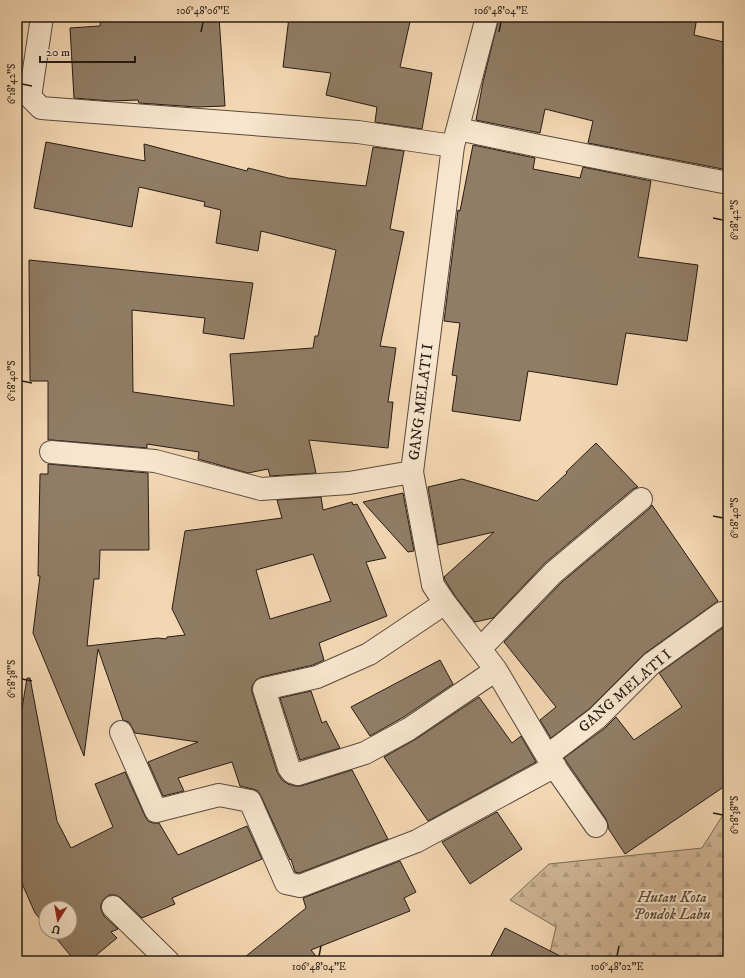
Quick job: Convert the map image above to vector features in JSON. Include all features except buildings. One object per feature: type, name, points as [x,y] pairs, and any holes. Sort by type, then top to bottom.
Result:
[{"type":"street","points":[[42,17],[30,97],[41,108],[358,132],[455,137],[539,146],[728,183]]},
{"type":"street","name":"GANG MELATI I","points":[[487,17],[455,137],[412,472],[433,585],[496,670],[551,761],[596,826]]},
{"type":"street","points":[[52,452],[155,461],[261,489],[349,482],[412,472]]},
{"type":"street","points":[[480,649],[553,573],[641,499]]},
{"type":"street","points":[[445,603],[369,654],[317,677],[264,689],[289,768],[292,772],[298,774],[365,753],[409,729],[496,670]]},
{"type":"street","name":"GANG MELATI I","points":[[551,761],[651,664],[722,614]]},
{"type":"street","points":[[121,732],[156,811],[219,795],[250,801],[286,883],[300,886],[417,841],[551,761]]},
{"type":"street","points":[[113,907],[158,958]]},
{"type":"green space","name":"Hutan Kota Pondok Labu","points":[[728,807],[728,961],[548,961],[556,927],[510,900],[549,864],[702,848]]}]
